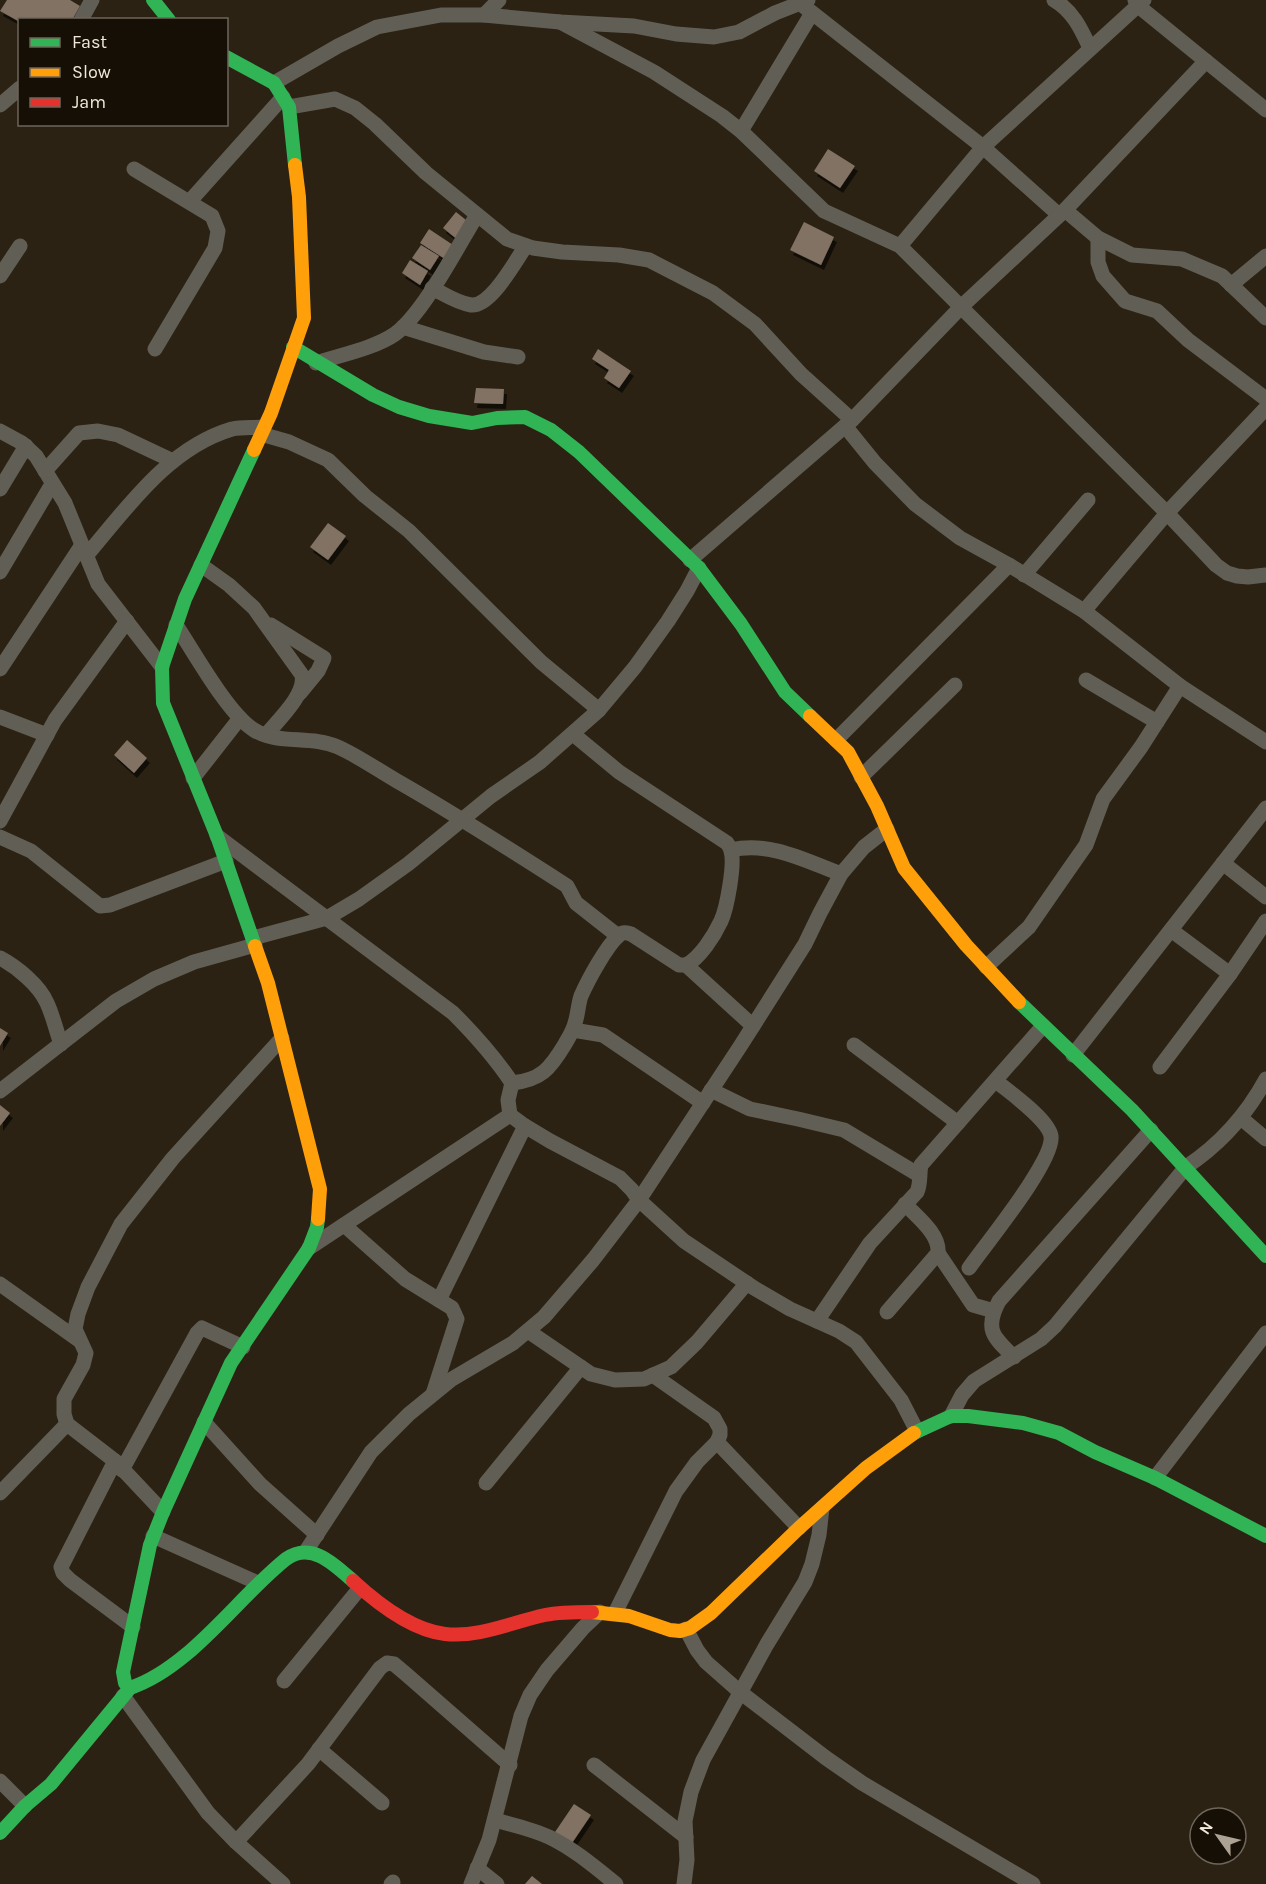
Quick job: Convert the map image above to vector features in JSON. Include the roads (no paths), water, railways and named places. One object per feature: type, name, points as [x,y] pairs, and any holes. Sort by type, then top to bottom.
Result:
[{"type":"main road","points":[[153,0],[167,18]]},
{"type":"main road","points":[[127,1692],[123,1672],[153,1536],[231,1363],[309,1248],[317,1227],[320,1188],[268,983],[217,836],[162,703],[162,667],[185,599],[263,431],[304,318],[299,197],[286,102],[274,83],[228,58]]},
{"type":"main road","points":[[293,347],[316,363],[373,395],[429,416],[472,423],[497,418],[525,417],[551,430],[579,452],[694,564],[741,624],[785,692],[848,752],[904,868],[966,945],[1043,1026],[1186,1167],[1266,1256]]},
{"type":"main road","points":[[3,1828],[51,1784],[127,1692],[170,1667],[258,1583],[284,1560],[296,1553],[306,1551],[316,1554],[328,1561],[391,1612],[432,1632],[469,1635],[549,1614],[607,1613],[674,1631],[686,1629],[711,1613],[799,1528],[866,1468],[917,1431],[951,1416],[1023,1423],[1059,1433],[1095,1452],[1155,1478],[1266,1536]]},
{"type":"street","points":[[82,18],[92,0]]},
{"type":"street","points":[[484,15],[499,0]]},
{"type":"street","points":[[1054,0],[1063,5],[1076,20],[1090,48]]},
{"type":"street","points":[[900,246],[983,147],[1138,2],[1266,110]]},
{"type":"street","points":[[274,83],[338,46],[377,27],[441,15],[484,15],[634,26],[676,34],[714,37],[739,32],[775,13],[807,6]]},
{"type":"street","points":[[741,131],[807,6]]},
{"type":"street","points":[[807,6],[1062,212],[1098,238],[1132,255],[1182,260],[1222,276],[1266,318]]},
{"type":"street","points":[[560,22],[654,72],[722,116],[741,131],[824,211],[900,246],[962,306],[1216,565],[1227,573],[1248,577],[1266,575]]},
{"type":"street","points":[[0,1091],[116,1001],[154,979],[327,918],[359,899],[408,864],[491,796],[540,762],[573,734],[599,710],[635,667],[668,621],[687,591],[694,564],[848,423],[962,306],[1062,212],[1206,61]]},
{"type":"street","points":[[0,105],[18,90]]},
{"type":"street","points":[[190,201],[286,102],[335,99],[355,108],[426,173],[507,239],[526,246],[562,252],[619,255],[649,260],[704,287],[755,324],[848,423],[875,463],[915,504],[960,538],[1009,565],[1084,612],[1180,686],[1263,736]]},
{"type":"street","points":[[134,169],[212,216],[218,231],[215,248],[155,350]]},
{"type":"street","points":[[316,363],[381,341],[404,327],[432,288],[477,215]]},
{"type":"street","points":[[1098,238],[1098,262],[1103,276],[1125,301],[1157,311],[1188,340],[1266,399]]},
{"type":"street","points":[[0,276],[20,246]]},
{"type":"street","points":[[432,288],[460,303],[474,305],[485,302],[526,246]]},
{"type":"street","points":[[1232,285],[1266,256]]},
{"type":"street","points":[[404,327],[484,352],[518,357]]},
{"type":"street","points":[[1084,612],[1167,513],[1266,408]]},
{"type":"street","points":[[0,669],[84,551],[145,486],[173,461],[202,442],[233,429],[263,431],[328,460],[365,496],[409,531],[541,662],[599,710]]},
{"type":"street","points":[[0,431],[26,446],[36,456],[65,503],[98,584],[162,667]]},
{"type":"street","points":[[45,471],[78,433],[98,431],[118,435],[173,461]]},
{"type":"street","points":[[0,489],[26,446]]},
{"type":"street","points":[[0,572],[52,484]]},
{"type":"street","points":[[1024,574],[1088,500]]},
{"type":"street","points":[[201,565],[244,597],[264,620],[302,675],[304,683],[300,693]]},
{"type":"street","points":[[836,740],[1009,565]]},
{"type":"street","points":[[264,620],[324,658],[318,672],[266,735]]},
{"type":"street","points":[[0,821],[47,735],[75,690],[127,621]]},
{"type":"street","points":[[176,625],[240,718],[254,730],[273,738],[314,740],[338,747],[463,819],[567,886],[576,903],[618,936]]},
{"type":"street","points":[[1086,680],[1157,722]]},
{"type":"street","points":[[861,777],[955,686]]},
{"type":"street","points":[[986,967],[1029,927],[1086,845],[1103,799],[1122,775],[1180,686]]},
{"type":"street","points":[[0,717],[47,735]]},
{"type":"street","points":[[193,778],[240,718]]},
{"type":"street","points":[[512,1083],[527,1082],[545,1071],[558,1055],[573,1030],[582,995],[600,961],[618,936],[623,933],[631,934],[678,965],[686,965],[693,960],[712,936],[722,918],[732,862],[731,850],[722,839],[620,772],[573,734]]},
{"type":"street","points":[[1073,1055],[1266,808]]},
{"type":"street","points":[[306,1551],[371,1452],[409,1414],[452,1379],[513,1343],[544,1317],[570,1288],[639,1200],[753,1026],[805,944],[841,874],[864,847],[887,829]]},
{"type":"street","points":[[217,836],[453,1013],[484,1043],[512,1083],[508,1100],[510,1115],[525,1126],[620,1178],[639,1200],[684,1241],[747,1283],[790,1309],[856,1342],[901,1400],[917,1431]]},
{"type":"street","points":[[0,837],[31,851],[92,902],[100,906],[110,905],[226,861]]},
{"type":"street","points":[[731,850],[746,847],[766,848],[841,874]]},
{"type":"street","points":[[1223,863],[1266,897]]},
{"type":"street","points":[[1160,1067],[1230,974],[1266,921]]},
{"type":"street","points":[[1171,930],[1230,974]]},
{"type":"street","points":[[0,958],[23,974],[47,1001],[61,1044]]},
{"type":"street","points":[[686,965],[753,1026]]},
{"type":"street","points":[[817,1321],[870,1243],[917,1192],[921,1165],[1043,1026]]},
{"type":"street","points":[[573,1030],[603,1035],[707,1096],[750,1109],[844,1130],[919,1175]]},
{"type":"street","points":[[163,1512],[118,1466],[67,1424],[64,1400],[83,1365],[86,1353],[75,1329],[78,1314],[88,1287],[121,1224],[173,1158],[282,1038]]},
{"type":"street","points":[[854,1046],[958,1123]]},
{"type":"street","points":[[951,1416],[962,1395],[974,1381],[1041,1339],[1055,1326],[1186,1167],[1200,1158],[1241,1118],[1266,1079]]},
{"type":"street","points":[[969,1268],[1039,1170],[1050,1146],[1051,1136],[1041,1121],[996,1081]]},
{"type":"street","points":[[309,1248],[510,1115]]},
{"type":"street","points":[[1241,1118],[1266,1139]]},
{"type":"street","points":[[439,1300],[525,1126]]},
{"type":"street","points":[[1014,1357],[997,1340],[992,1331],[991,1321],[994,1311],[1007,1293],[1150,1130]]},
{"type":"street","points":[[887,1312],[938,1253],[939,1245],[933,1234],[906,1204]]},
{"type":"street","points":[[344,1226],[405,1279],[452,1308],[457,1319],[433,1394]]},
{"type":"street","points":[[938,1253],[973,1305],[994,1311]]},
{"type":"street","points":[[528,1331],[591,1374],[615,1380],[644,1379],[672,1366],[697,1342],[747,1283]]},
{"type":"street","points":[[0,1284],[80,1341]]},
{"type":"street","points":[[133,1627],[70,1580],[63,1573],[62,1567],[118,1466],[197,1333],[202,1328],[243,1347]]},
{"type":"street","points":[[1155,1478],[1266,1333]]},
{"type":"street","points":[[486,1483],[581,1367]]},
{"type":"street","points":[[471,1884],[489,1840],[521,1716],[530,1695],[547,1670],[583,1628],[607,1613],[676,1491],[697,1462],[717,1442],[720,1435],[720,1429],[714,1418],[653,1375]]},
{"type":"street","points":[[204,1422],[260,1484],[317,1535]]},
{"type":"street","points":[[0,1493],[67,1424]]},
{"type":"street","points":[[717,1442],[799,1528]]},
{"type":"street","points":[[684,1884],[687,1860],[685,1821],[691,1792],[703,1760],[805,1582],[819,1535],[822,1508]]},
{"type":"street","points":[[153,1536],[258,1583]]},
{"type":"street","points":[[284,1681],[360,1588]]},
{"type":"street","points":[[686,1629],[706,1662],[740,1692],[819,1753],[862,1783],[1033,1884]]},
{"type":"street","points":[[236,1842],[320,1749],[380,1668],[387,1663],[394,1664],[408,1675],[510,1765]]},
{"type":"street","points":[[127,1692],[208,1813],[236,1842],[283,1884]]},
{"type":"street","points":[[320,1749],[382,1803]]},
{"type":"street","points":[[594,1765],[686,1837]]},
{"type":"street","points":[[0,1781],[25,1806]]},
{"type":"street","points":[[495,1820],[532,1830],[551,1838],[580,1855],[616,1884]]},
{"type":"street","points":[[477,1868],[497,1884]]}]
